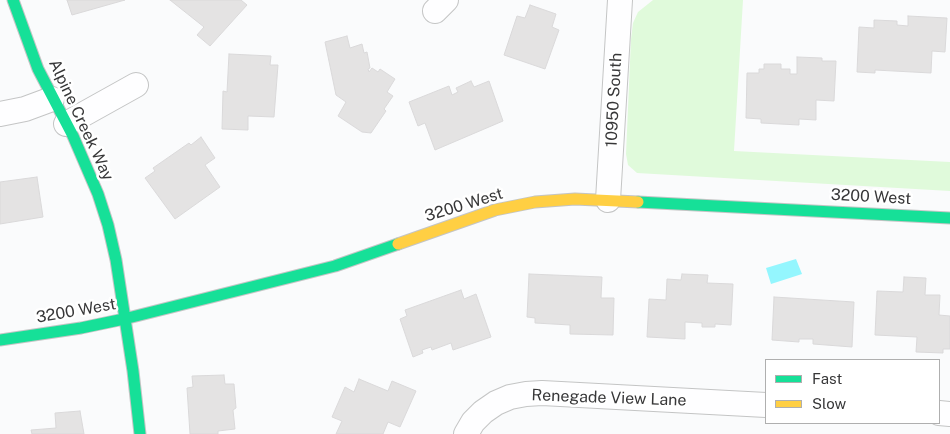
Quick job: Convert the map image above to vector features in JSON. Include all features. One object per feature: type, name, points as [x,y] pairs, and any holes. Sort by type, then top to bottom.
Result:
[{"type":"street","name":"Alpine Creek Way","points":[[13,0],[38,69],[98,194],[108,225],[116,260],[133,371],[140,434]]},
{"type":"street","name":"10950 South","points":[[608,200],[620,0]]},
{"type":"street","points":[[66,124],[136,86]]},
{"type":"street","points":[[0,114],[25,109],[52,99]]},
{"type":"street","name":"3200 West","points":[[0,340],[81,328],[124,319],[335,266],[495,210],[535,202],[575,199],[608,200],[950,218]]},
{"type":"street","name":"Renegade View Lane","points":[[466,434],[473,422],[483,412],[510,397],[526,394],[542,393],[765,404]]},
{"type":"green space","points":[[653,0],[743,0],[734,151],[950,162],[950,191],[637,173],[628,165],[626,154],[631,39],[633,23],[638,12]]},
{"type":"water","points":[[796,259],[802,274],[771,284],[766,268]]},
{"type":"building","points":[[67,0],[125,0],[72,15]]},
{"type":"building","points":[[170,0],[241,0],[247,5],[210,46],[197,35],[204,27]]},
{"type":"building","points":[[530,5],[556,14],[552,27],[559,30],[545,69],[504,55],[517,16],[525,18]]},
{"type":"building","points":[[908,16],[947,18],[945,52],[932,51],[931,73],[875,70],[875,73],[857,72],[859,27],[874,28],[874,20],[897,21],[897,25],[908,26]]},
{"type":"building","points":[[347,36],[350,48],[362,44],[364,53],[367,52],[369,72],[372,68],[378,72],[380,69],[395,79],[387,92],[393,96],[384,109],[386,111],[371,133],[362,132],[338,116],[346,102],[336,95],[325,42]]},
{"type":"building","points":[[229,54],[271,56],[270,65],[278,65],[274,117],[248,116],[248,130],[222,129],[223,91],[227,92]]},
{"type":"building","points":[[797,57],[822,58],[822,61],[836,61],[834,101],[816,100],[816,120],[799,119],[799,125],[761,123],[761,119],[746,118],[747,73],[759,73],[759,69],[764,69],[764,64],[781,64],[781,69],[790,69],[790,74],[797,74]]},
{"type":"building","points":[[471,81],[474,87],[489,81],[503,121],[435,150],[425,123],[418,126],[409,102],[449,86],[452,95],[458,92],[456,88]]},
{"type":"building","points":[[201,137],[215,158],[205,165],[220,187],[175,219],[145,178],[155,171],[153,168]]},
{"type":"building","points":[[37,177],[43,217],[0,224],[0,182]]},
{"type":"building","points":[[529,274],[602,277],[601,298],[614,298],[613,335],[570,334],[570,325],[535,323],[535,318],[527,317]]},
{"type":"building","points":[[682,274],[708,275],[707,283],[733,284],[731,325],[715,324],[715,327],[702,327],[702,323],[685,322],[685,339],[647,337],[649,299],[666,300],[667,279],[681,280]]},
{"type":"building","points":[[904,277],[926,278],[925,295],[940,295],[939,315],[950,316],[950,349],[943,349],[943,353],[916,352],[917,337],[875,335],[877,291],[903,292]]},
{"type":"building","points":[[461,290],[464,299],[476,294],[491,337],[453,350],[451,343],[432,350],[431,347],[422,350],[423,353],[413,357],[400,319],[407,316],[405,310]]},
{"type":"building","points":[[774,297],[854,302],[852,347],[813,344],[813,339],[799,339],[799,342],[772,340]]},
{"type":"building","points":[[224,375],[225,384],[234,384],[236,408],[233,410],[235,429],[218,431],[218,434],[190,434],[187,388],[193,387],[192,376]]},
{"type":"building","points":[[359,379],[388,391],[392,381],[416,391],[400,427],[388,422],[383,434],[336,434],[342,421],[332,417],[345,387],[354,392]]},
{"type":"building","points":[[80,411],[84,434],[32,434],[31,430],[56,428],[55,413]]},
{"type":"traffic: fast","points":[[13,0],[38,69],[73,136],[98,194],[108,225],[116,260],[133,371],[140,434]]},
{"type":"traffic: fast","points":[[638,202],[950,218]]},
{"type":"traffic: fast","points":[[0,340],[81,328],[124,319],[335,266],[398,244]]},
{"type":"traffic: slow","points":[[398,244],[495,210],[535,202],[575,199],[638,202]]}]
